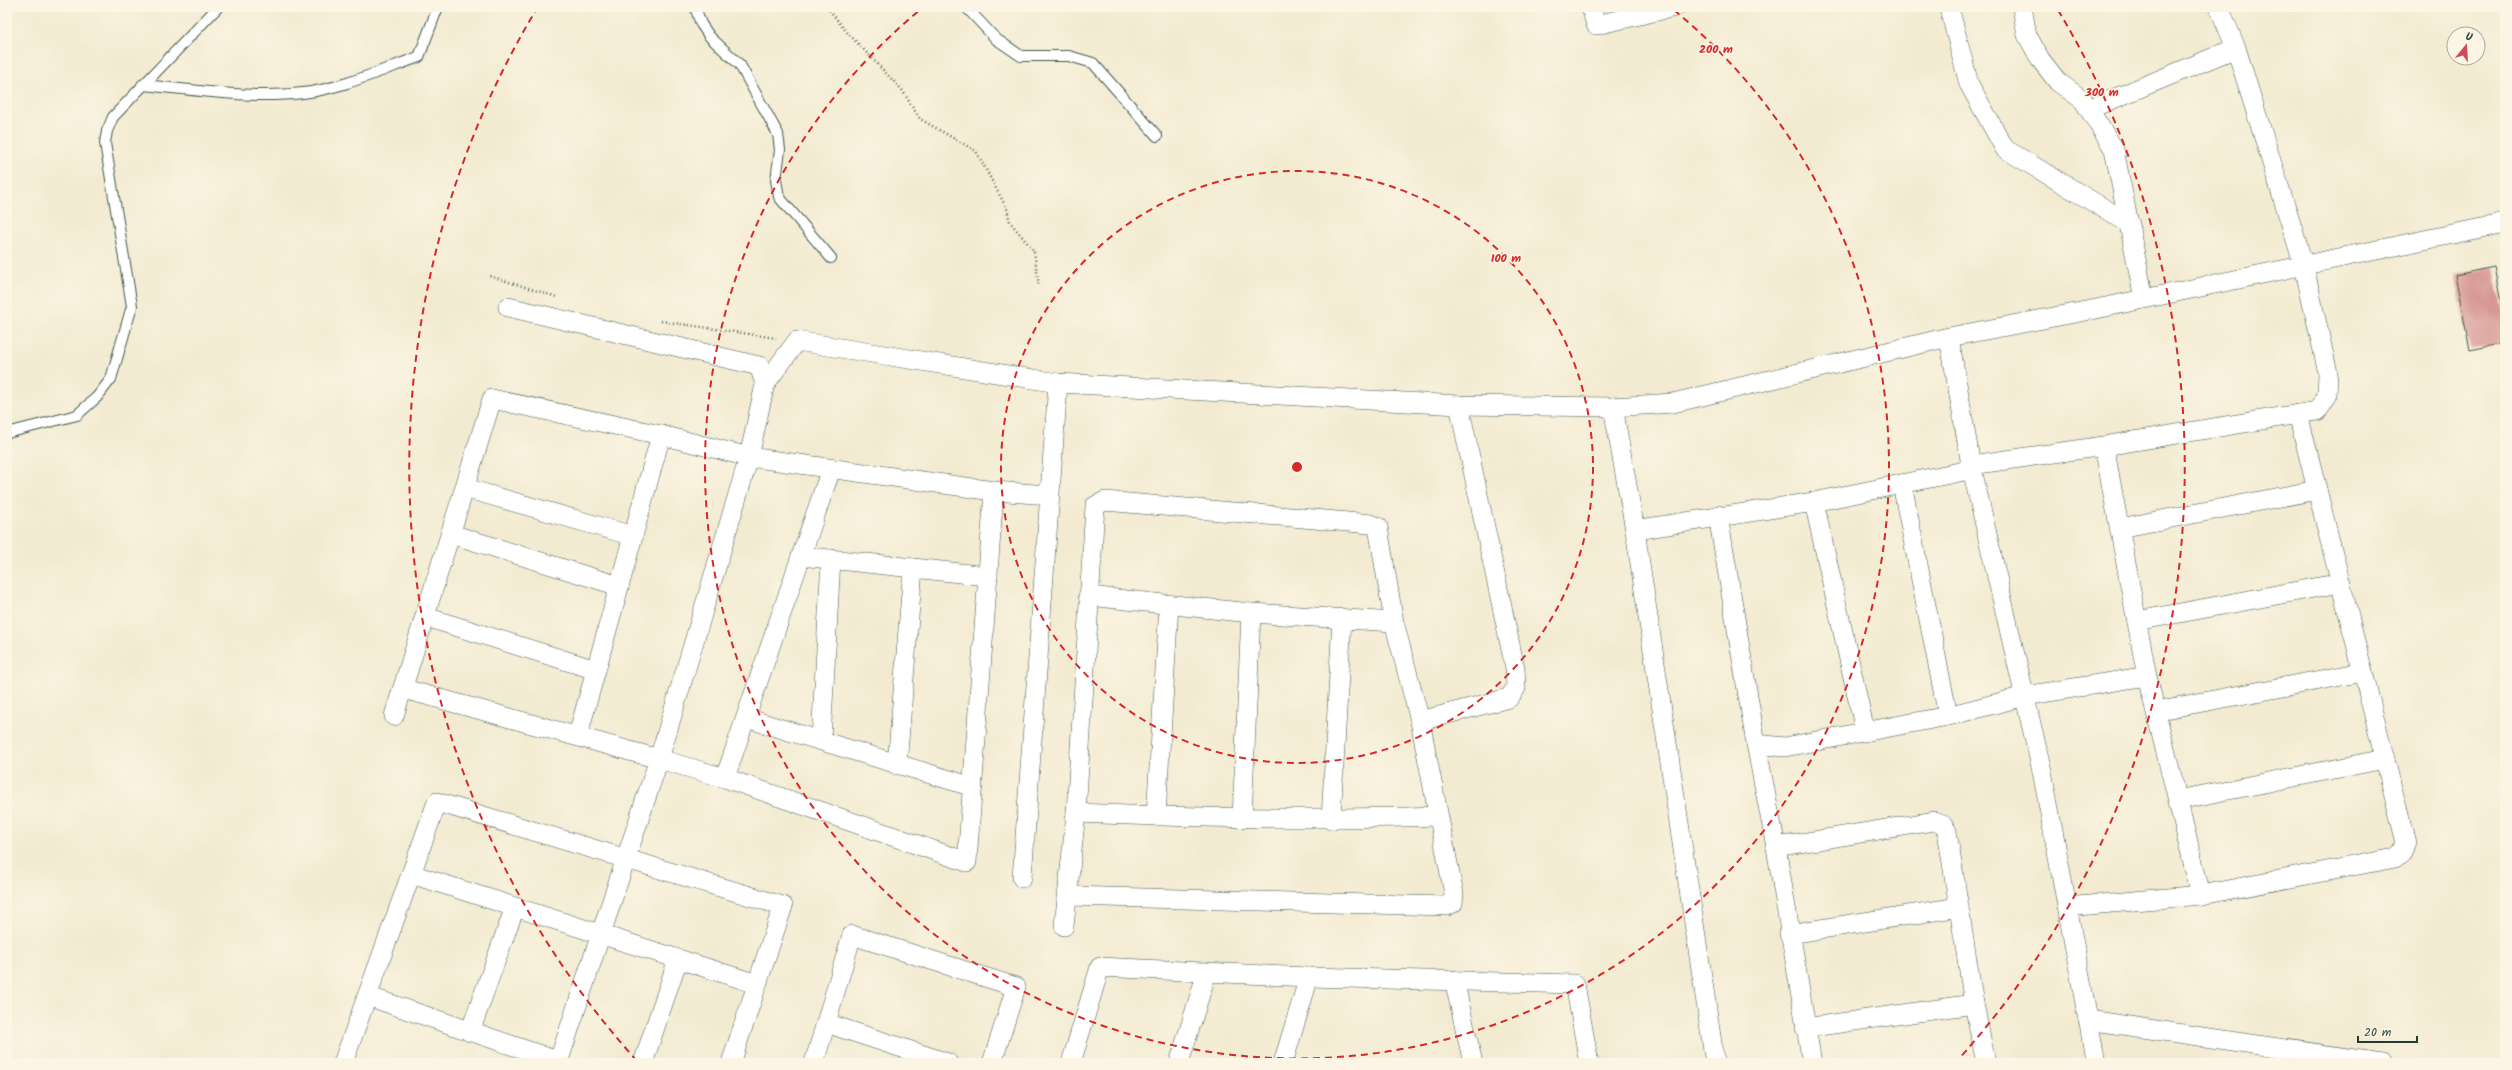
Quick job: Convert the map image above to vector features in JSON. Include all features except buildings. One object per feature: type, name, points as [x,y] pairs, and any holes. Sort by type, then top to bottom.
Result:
[{"type":"street","points":[[1591,7],[1596,25],[1675,7]]},
{"type":"street","points":[[1949,7],[1969,84],[2005,149],[2130,224]]},
{"type":"street","points":[[2022,7],[2027,35],[2040,59],[2058,82],[2083,100],[2114,149],[2144,299]]},
{"type":"street","points":[[1635,530],[1718,515],[1814,502],[1964,471],[1971,465],[2104,446],[2317,411],[2327,396],[2328,373],[2304,266],[2236,48],[2219,7]]},
{"type":"street","points":[[2089,109],[2236,48]]},
{"type":"street","points":[[367,996],[558,1062],[660,759],[749,457],[765,384],[797,341],[1058,383],[1458,405],[1613,407],[1673,403],[1949,337],[2144,299],[2505,223]]},
{"type":"street","points":[[508,307],[759,366],[765,384]]},
{"type":"street","points":[[1949,337],[1971,465],[2042,771],[2096,1063]]},
{"type":"street","points":[[1022,878],[1058,383]]},
{"type":"street","points":[[394,716],[404,689],[492,399],[661,434],[749,457],[994,491],[1049,495]]},
{"type":"street","points":[[1420,721],[1509,698],[1516,688],[1515,668],[1458,405]]},
{"type":"street","points":[[1613,407],[1635,530],[1715,1063]]},
{"type":"street","points":[[2067,907],[2201,895],[2395,858],[2402,852],[2406,843],[2298,414]]},
{"type":"street","points":[[578,735],[661,434]]},
{"type":"street","points":[[2104,446],[2147,676],[2201,895]]},
{"type":"street","points":[[725,778],[831,469]]},
{"type":"street","points":[[1902,484],[1948,716]]},
{"type":"street","points":[[465,488],[633,536]]},
{"type":"street","points":[[2120,528],[2317,490]]},
{"type":"street","points":[[404,689],[578,735],[725,778],[967,862],[994,491]]},
{"type":"street","points":[[1064,926],[1076,812],[1093,511],[1098,504],[1113,502],[1375,525],[1378,527],[1381,535],[1394,622],[1420,721],[1454,894],[1453,903],[1447,906],[1068,896]]},
{"type":"street","points":[[1814,502],[1865,732]]},
{"type":"street","points":[[1718,515],[1756,744],[1776,847],[1789,934],[1812,1063]]},
{"type":"street","points":[[451,534],[619,586]]},
{"type":"street","points":[[801,556],[988,576]]},
{"type":"street","points":[[820,740],[831,560]]},
{"type":"street","points":[[897,765],[913,568]]},
{"type":"street","points":[[2137,621],[2341,583]]},
{"type":"street","points":[[1088,596],[1251,613],[1394,622]]},
{"type":"street","points":[[1156,816],[1169,605]]},
{"type":"street","points":[[1242,819],[1251,613]]},
{"type":"street","points":[[426,617],[596,670]]},
{"type":"street","points":[[1331,820],[1342,618]]},
{"type":"street","points":[[2155,711],[2364,672]]},
{"type":"street","points":[[1756,744],[1785,747],[1948,716],[2025,696],[2147,676]]},
{"type":"street","points":[[746,718],[973,787]]},
{"type":"street","points":[[2178,800],[2385,759]]},
{"type":"street","points":[[343,1063],[437,802],[783,906],[731,1063]]},
{"type":"street","points":[[1076,812],[1242,819],[1331,820],[1438,816]]},
{"type":"street","points":[[1776,847],[1934,821],[1942,824],[1947,831],[1983,1063]]},
{"type":"street","points":[[411,874],[757,984]]},
{"type":"street","points":[[1789,934],[1959,907]]},
{"type":"street","points":[[470,1032],[515,908]]},
{"type":"street","points":[[814,1063],[852,935],[1016,987],[992,1063]]},
{"type":"street","points":[[643,1063],[678,959]]},
{"type":"street","points":[[1071,1063],[1100,967],[1310,977],[1575,984],[1589,1063]]},
{"type":"street","points":[[1179,1063],[1207,972]]},
{"type":"street","points":[[1283,1063],[1310,977]]},
{"type":"street","points":[[1454,980],[1473,1063]]},
{"type":"street","points":[[1805,1028],[1974,1004]]},
{"type":"street","points":[[2088,1020],[2382,1063]]},
{"type":"street","points":[[826,1023],[948,1063]]},
{"type":"lane","points":[[7,433],[77,415],[97,397],[111,379],[132,306],[105,143],[107,130],[113,117],[218,7]]},
{"type":"lane","points":[[142,85],[251,95],[304,93],[353,81],[420,57],[438,7]]},
{"type":"lane","points":[[694,7],[701,24],[710,38],[740,65],[778,134],[780,150],[776,180],[779,197],[831,258]]},
{"type":"lane","points":[[966,7],[996,39],[1021,56],[1069,56],[1093,63],[1157,136]]},
{"type":"path","points":[[827,7],[845,30],[902,90],[920,119],[976,151],[1007,209],[1010,222],[1034,251],[1039,286]]},
{"type":"path","points":[[490,276],[563,299]]},
{"type":"path","points":[[659,321],[797,341]]}]
